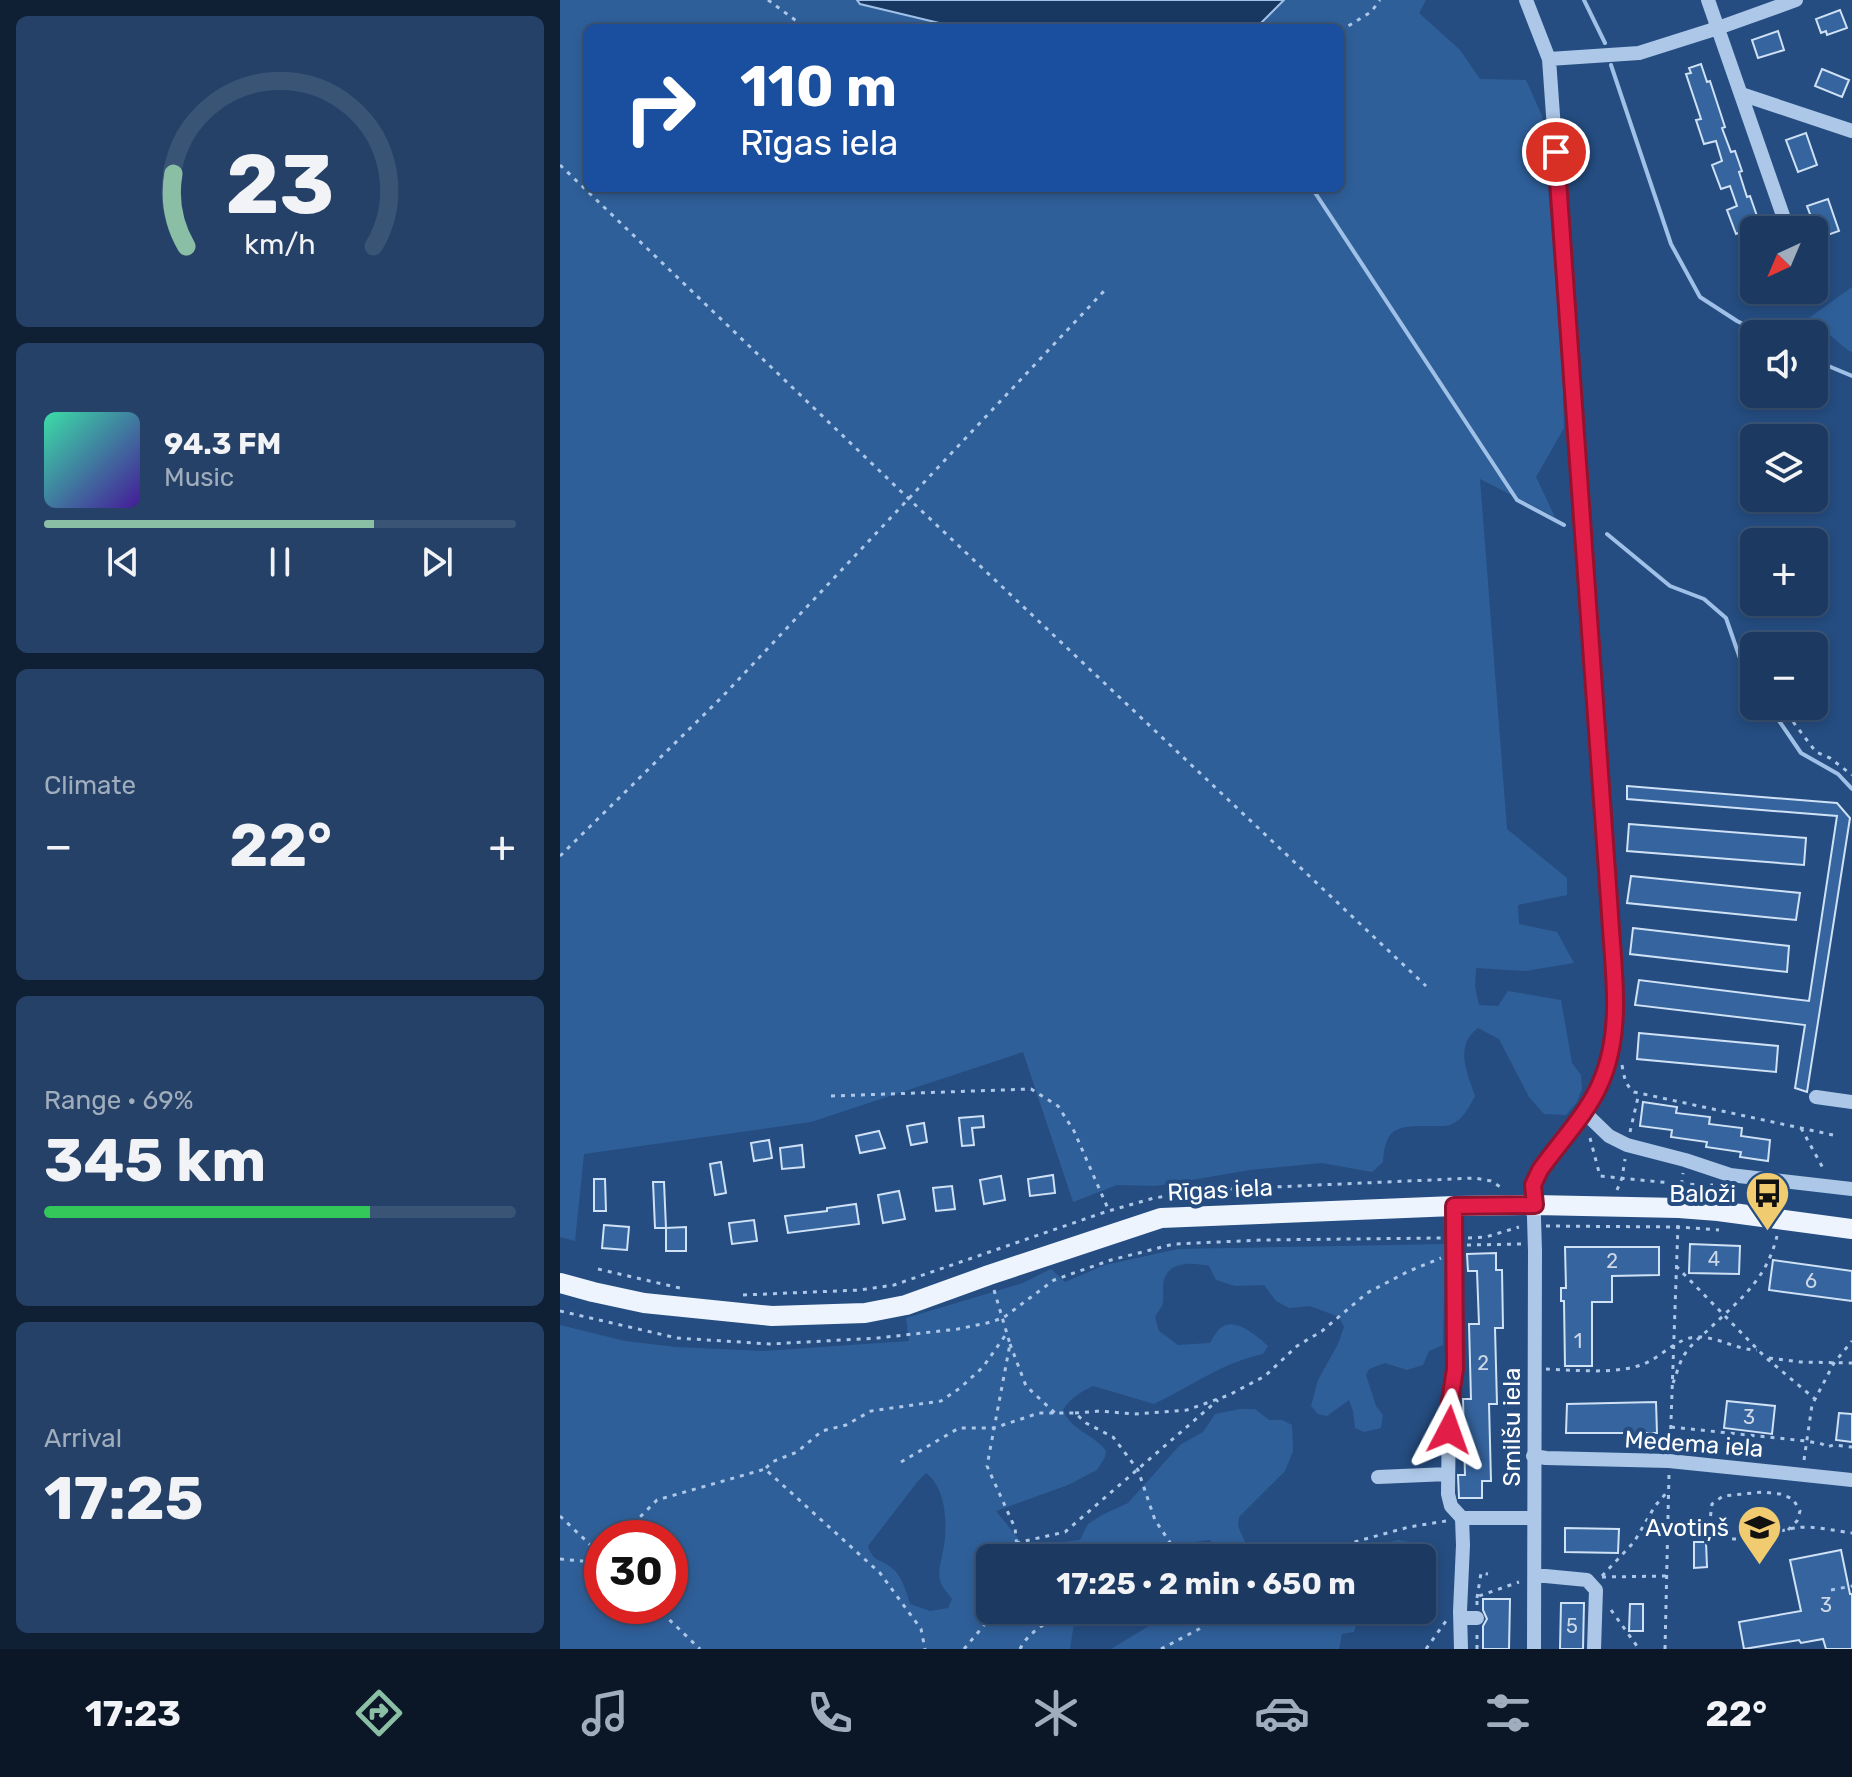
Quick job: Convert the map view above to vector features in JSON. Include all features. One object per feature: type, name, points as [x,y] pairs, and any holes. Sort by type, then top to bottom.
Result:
[{"type":"main road","name":"Rīgas iela","points":[[560,1283],[644,1303],[772,1316],[865,1313],[906,1305],[1161,1218],[1454,1206],[1535,1216],[1679,1208],[1852,1229]]},
{"type":"street","name":"Smilšu iela","points":[[1526,0],[1549,59],[1615,1018],[1608,1064],[1599,1087],[1540,1170],[1533,1185],[1534,1649]]},
{"type":"street","points":[[1708,0],[1783,216]]},
{"type":"street","points":[[1549,59],[1639,53],[1796,0]]},
{"type":"street","points":[[1741,94],[1852,131]]},
{"type":"street","points":[[1816,1097],[1852,1102]]},
{"type":"street","points":[[1583,1111],[1609,1136],[1627,1145],[1730,1175],[1852,1189]]},
{"type":"street","points":[[1454,1206],[1455,1369],[1449,1408],[1448,1494],[1451,1506],[1462,1518],[1461,1649]]},
{"type":"street","name":"Medema iela","points":[[1533,1456],[1669,1461],[1852,1480]]},
{"type":"street","points":[[1378,1477],[1448,1474]]},
{"type":"street","points":[[1462,1518],[1534,1518]]},
{"type":"street","points":[[1535,1578],[1587,1580],[1596,1590],[1594,1649]]},
{"type":"street","points":[[1460,1617],[1477,1618]]},
{"type":"path","points":[[768,0],[801,24]]},
{"type":"path","points":[[1344,29],[1371,12],[1380,0]]},
{"type":"path","points":[[560,165],[584,188]]},
{"type":"path","points":[[588,192],[1426,986]]},
{"type":"path","points":[[560,856],[723,696],[1105,290]]},
{"type":"path","points":[[1792,720],[1816,752],[1830,758],[1852,775]]},
{"type":"path","points":[[1622,1058],[1626,1083],[1634,1092],[1833,1135]]},
{"type":"path","points":[[831,1096],[1031,1089],[1058,1106],[1074,1131],[1109,1211]]},
{"type":"path","points":[[1801,1128],[1832,1185]]},
{"type":"path","points":[[901,1462],[959,1428],[994,1428],[1039,1413],[1100,1411],[1134,1414],[1187,1410],[1220,1398],[1265,1376],[1297,1346],[1322,1331],[1367,1293],[1455,1245],[1523,1226],[1535,1216],[1722,1230]]},
{"type":"path","points":[[1665,1649],[1678,1227]]},
{"type":"path","points":[[1672,1387],[1682,1357],[1747,1293],[1772,1258],[1777,1235],[1767,1233]]},
{"type":"path","points":[[560,1311],[677,1338],[770,1344],[878,1338],[958,1329],[1003,1318],[1054,1280],[1111,1260],[1174,1244],[1262,1240],[1535,1244]]},
{"type":"path","points":[[1676,1266],[1757,1350],[1815,1399]]},
{"type":"path","points":[[989,1275],[1026,1386],[1055,1413]]},
{"type":"path","points":[[637,1520],[657,1500],[765,1469],[772,1462],[797,1452],[822,1431],[846,1425],[871,1411],[941,1401],[983,1367],[1007,1333]]},
{"type":"path","points":[[1534,1368],[1623,1370],[1644,1364],[1689,1338],[1701,1337],[1746,1350],[1757,1350]]},
{"type":"path","points":[[1803,1475],[1812,1405],[1834,1363],[1852,1341]]},
{"type":"path","points":[[1010,1344],[987,1466],[1015,1528],[1016,1543],[1065,1532],[1220,1398]]},
{"type":"path","points":[[1765,1357],[1852,1363]]},
{"type":"path","points":[[1075,1413],[1086,1423],[1113,1437],[1138,1470],[1155,1520],[1171,1544]]},
{"type":"path","points":[[1670,1427],[1806,1441],[1827,1447],[1852,1447]]},
{"type":"path","points":[[1743,1469],[1746,1435]]},
{"type":"path","points":[[765,1469],[880,1573],[921,1629],[925,1649]]},
{"type":"path","points":[[1667,1576],[1600,1577],[1634,1542],[1655,1506],[1668,1491]]},
{"type":"path","points":[[1788,1530],[1797,1521],[1800,1511],[1793,1499],[1780,1494],[1763,1492],[1723,1496],[1712,1504],[1710,1520],[1716,1534],[1730,1540],[1748,1539],[1788,1530],[1798,1527],[1852,1533]]},
{"type":"path","points":[[560,1516],[584,1538]]},
{"type":"path","points":[[1347,1544],[1409,1527],[1462,1518]]},
{"type":"path","points":[[560,1559],[584,1561]]},
{"type":"path","points":[[1477,1649],[1477,1598],[1481,1573],[1488,1574]]},
{"type":"path","points":[[1477,1598],[1535,1578]]},
{"type":"path","points":[[1831,1590],[1852,1586]]},
{"type":"path","points":[[1596,1590],[1639,1649]]},
{"type":"path","points":[[1426,1649],[1449,1617],[1460,1617]]},
{"type":"path","points":[[674,1624],[700,1649]]},
{"type":"path","points":[[964,1649],[985,1624]]},
{"type":"path","points":[[1020,1649],[1024,1641],[1045,1624]]},
{"type":"path","points":[[1161,1649],[1205,1624]]},
{"type":"shaded area","points":[[560,0],[857,0],[860,4],[943,24],[584,24],[584,192],[1344,192],[1344,24],[1261,24],[1284,0],[1426,0],[1419,13],[1460,50],[1480,79],[1526,80],[1542,116],[1562,353],[1564,428],[1536,477],[1555,517],[1480,479],[1507,829],[1567,878],[1567,895],[1518,905],[1519,924],[1557,932],[1574,963],[1525,971],[1476,968],[1475,987],[1479,1005],[1498,1006],[1508,991],[1561,1000],[1572,1063],[1581,1075],[1582,1089],[1577,1102],[1566,1115],[1544,1114],[1529,1097],[1499,1039],[1478,1028],[1466,1043],[1464,1051],[1475,1096],[1465,1113],[1449,1125],[1398,1129],[1388,1140],[1383,1162],[1372,1172],[1322,1163],[1250,1170],[1156,1186],[1117,1185],[1073,1202],[1023,1052],[811,1122],[584,1154],[575,1241],[560,1237]]},
{"type":"shaded area","points":[[857,0],[1284,0],[1260,24],[943,24],[860,4]]},
{"type":"shaded area","points":[[1852,287],[1852,352],[1828,334],[1828,320],[1809,318]]},
{"type":"shaded area","points":[[1445,1244],[1443,1345],[1429,1351],[1423,1365],[1407,1370],[1385,1363],[1369,1369],[1366,1375],[1376,1406],[1383,1415],[1381,1428],[1364,1432],[1355,1428],[1349,1400],[1327,1416],[1318,1414],[1311,1406],[1318,1380],[1344,1327],[1339,1317],[1310,1306],[1289,1308],[1276,1301],[1264,1285],[1235,1286],[1216,1280],[1209,1266],[1180,1265],[1168,1272],[1163,1286],[1163,1304],[1155,1317],[1159,1331],[1178,1345],[1210,1343],[1220,1328],[1234,1324],[1268,1346],[1263,1354],[1220,1369],[1154,1404],[1093,1386],[1084,1391],[1063,1410],[1071,1423],[1106,1451],[1097,1470],[1068,1485],[996,1511],[1023,1544],[976,1544],[976,1624],[1074,1624],[1070,1649],[560,1649],[560,1325],[625,1341],[676,1347],[764,1351],[909,1341],[906,1318],[1023,1283],[1051,1269],[1065,1282],[1105,1265],[1178,1249]],"holes":[[[926,1473],[933,1480],[944,1509],[945,1542],[939,1575],[952,1599],[948,1608],[930,1611],[910,1604],[898,1575],[875,1558],[868,1546],[918,1481]]]},
{"type":"shaded area","points":[[1255,1409],[1269,1420],[1282,1420],[1292,1425],[1293,1451],[1285,1471],[1239,1517],[1238,1526],[1246,1544],[1212,1544],[1210,1540],[1189,1543],[1049,1544],[1080,1540],[1088,1524],[1128,1503],[1180,1445],[1203,1432],[1215,1414]]},
{"type":"shaded area","points":[[1398,1540],[1412,1544],[1381,1544]]},
{"type":"shaded area","points":[[1152,1624],[1356,1624],[1354,1632],[1342,1634],[1339,1649],[1111,1649]]},
{"type":"building","points":[[1840,10],[1847,28],[1827,35],[1826,31],[1821,33],[1816,19]]},
{"type":"building","points":[[1778,31],[1784,50],[1758,58],[1752,40]]},
{"type":"building","points":[[1701,64],[1707,82],[1710,81],[1725,127],[1722,128],[1731,152],[1735,151],[1747,197],[1750,196],[1757,216],[1740,216],[1740,232],[1736,234],[1727,210],[1737,206],[1730,186],[1721,189],[1712,165],[1722,161],[1716,141],[1704,144],[1696,120],[1701,119],[1686,74],[1691,73],[1689,68]]},
{"type":"building","points":[[1822,69],[1849,80],[1842,97],[1815,86]]},
{"type":"building","points":[[1806,133],[1817,165],[1798,172],[1786,140]]},
{"type":"building","points":[[1828,199],[1839,231],[1828,235],[1828,216],[1811,216],[1807,206]]},
{"type":"building","points":[[1627,786],[1837,803],[1850,818],[1807,1092],[1795,1088],[1805,1025],[1635,1005],[1639,980],[1809,1001],[1837,816],[1627,799]]},
{"type":"building","points":[[1629,824],[1806,838],[1804,865],[1627,851]]},
{"type":"building","points":[[1631,876],[1800,893],[1796,920],[1627,903]]},
{"type":"building","points":[[1633,928],[1789,946],[1787,972],[1630,954]]},
{"type":"building","points":[[1639,1033],[1778,1046],[1776,1072],[1637,1059]]},
{"type":"building","points":[[1643,1102],[1677,1107],[1676,1113],[1710,1117],[1709,1124],[1742,1128],[1741,1136],[1770,1140],[1768,1161],[1740,1157],[1741,1152],[1706,1147],[1707,1142],[1671,1137],[1672,1130],[1640,1126]]},
{"type":"building","points":[[983,1116],[984,1127],[972,1128],[974,1145],[962,1146],[959,1118]]},
{"type":"building","points":[[924,1123],[927,1142],[911,1145],[907,1126]]},
{"type":"building","points":[[879,1131],[885,1148],[860,1153],[856,1136]]},
{"type":"building","points":[[769,1140],[772,1158],[754,1161],[751,1143]]},
{"type":"building","points":[[802,1145],[804,1167],[782,1169],[780,1148]]},
{"type":"building","points":[[721,1162],[726,1193],[715,1195],[710,1164]]},
{"type":"building","points":[[1053,1175],[1055,1193],[1030,1196],[1028,1179]]},
{"type":"building","points":[[1001,1176],[1005,1200],[984,1204],[980,1180]]},
{"type":"building","points":[[594,1179],[605,1179],[606,1211],[594,1211]]},
{"type":"building","points":[[653,1182],[664,1182],[666,1228],[655,1228]]},
{"type":"building","points":[[952,1186],[955,1209],[936,1211],[933,1188]]},
{"type":"building","points":[[899,1191],[905,1219],[883,1223],[878,1195]]},
{"type":"building","points":[[856,1204],[859,1224],[788,1233],[785,1216]]},
{"type":"building","points":[[754,1220],[757,1241],[732,1244],[729,1223]]},
{"type":"building","points":[[604,1225],[629,1227],[627,1250],[602,1248]]},
{"type":"building","points":[[686,1227],[686,1251],[666,1251],[666,1228]]},
{"type":"building","points":[[1690,1244],[1740,1246],[1739,1274],[1689,1273]]},
{"type":"building","points":[[1565,1247],[1659,1247],[1659,1275],[1612,1276],[1612,1302],[1592,1302],[1592,1366],[1565,1366],[1561,1288],[1566,1288]]},
{"type":"building","points":[[1496,1253],[1496,1270],[1502,1270],[1503,1328],[1495,1328],[1497,1404],[1489,1404],[1491,1481],[1482,1481],[1482,1498],[1459,1498],[1458,1475],[1465,1475],[1463,1399],[1471,1399],[1469,1324],[1479,1324],[1477,1271],[1468,1271],[1467,1254]]},
{"type":"building","points":[[1773,1260],[1852,1271],[1852,1301],[1769,1290]]},
{"type":"building","points":[[1727,1401],[1775,1406],[1772,1434],[1724,1428]]},
{"type":"building","points":[[1656,1402],[1657,1433],[1566,1433],[1567,1404]]},
{"type":"building","points":[[1839,1413],[1852,1414],[1852,1442],[1836,1440]]},
{"type":"building","points":[[1565,1528],[1619,1529],[1618,1553],[1565,1552]]},
{"type":"building","points":[[1694,1542],[1706,1542],[1707,1567],[1694,1568]]},
{"type":"building","points":[[1841,1550],[1852,1594],[1852,1649],[1826,1649],[1823,1639],[1744,1649],[1739,1622],[1801,1611],[1790,1560]]},
{"type":"building","points":[[1483,1599],[1510,1599],[1509,1649],[1483,1649],[1483,1626],[1487,1619]]},
{"type":"building","points":[[1561,1603],[1584,1603],[1583,1649],[1560,1649]]},
{"type":"building","points":[[1630,1604],[1643,1604],[1643,1631],[1629,1631]]},
{"type":"waterway","points":[[1584,0],[1605,43]]},
{"type":"waterway","points":[[1611,65],[1671,244],[1700,297],[1740,322]]},
{"type":"waterway","points":[[1315,192],[1517,500],[1564,525]]},
{"type":"waterway","points":[[1828,366],[1852,376]]},
{"type":"waterway","points":[[1607,534],[1670,586],[1704,599],[1726,618],[1740,658]]},
{"type":"waterway","points":[[1779,720],[1801,753],[1838,774],[1852,789]]},
{"type":"place","name":"Baloži","points":[[1767,1233]]},
{"type":"place","name":"Avotiņš","points":[[1760,1567]]},
{"type":"route","points":[[1449,1430],[1455,1369],[1454,1206],[1535,1205],[1533,1185],[1540,1170],[1599,1087],[1613,1042],[1615,1018],[1610,914],[1556,152]]}]
